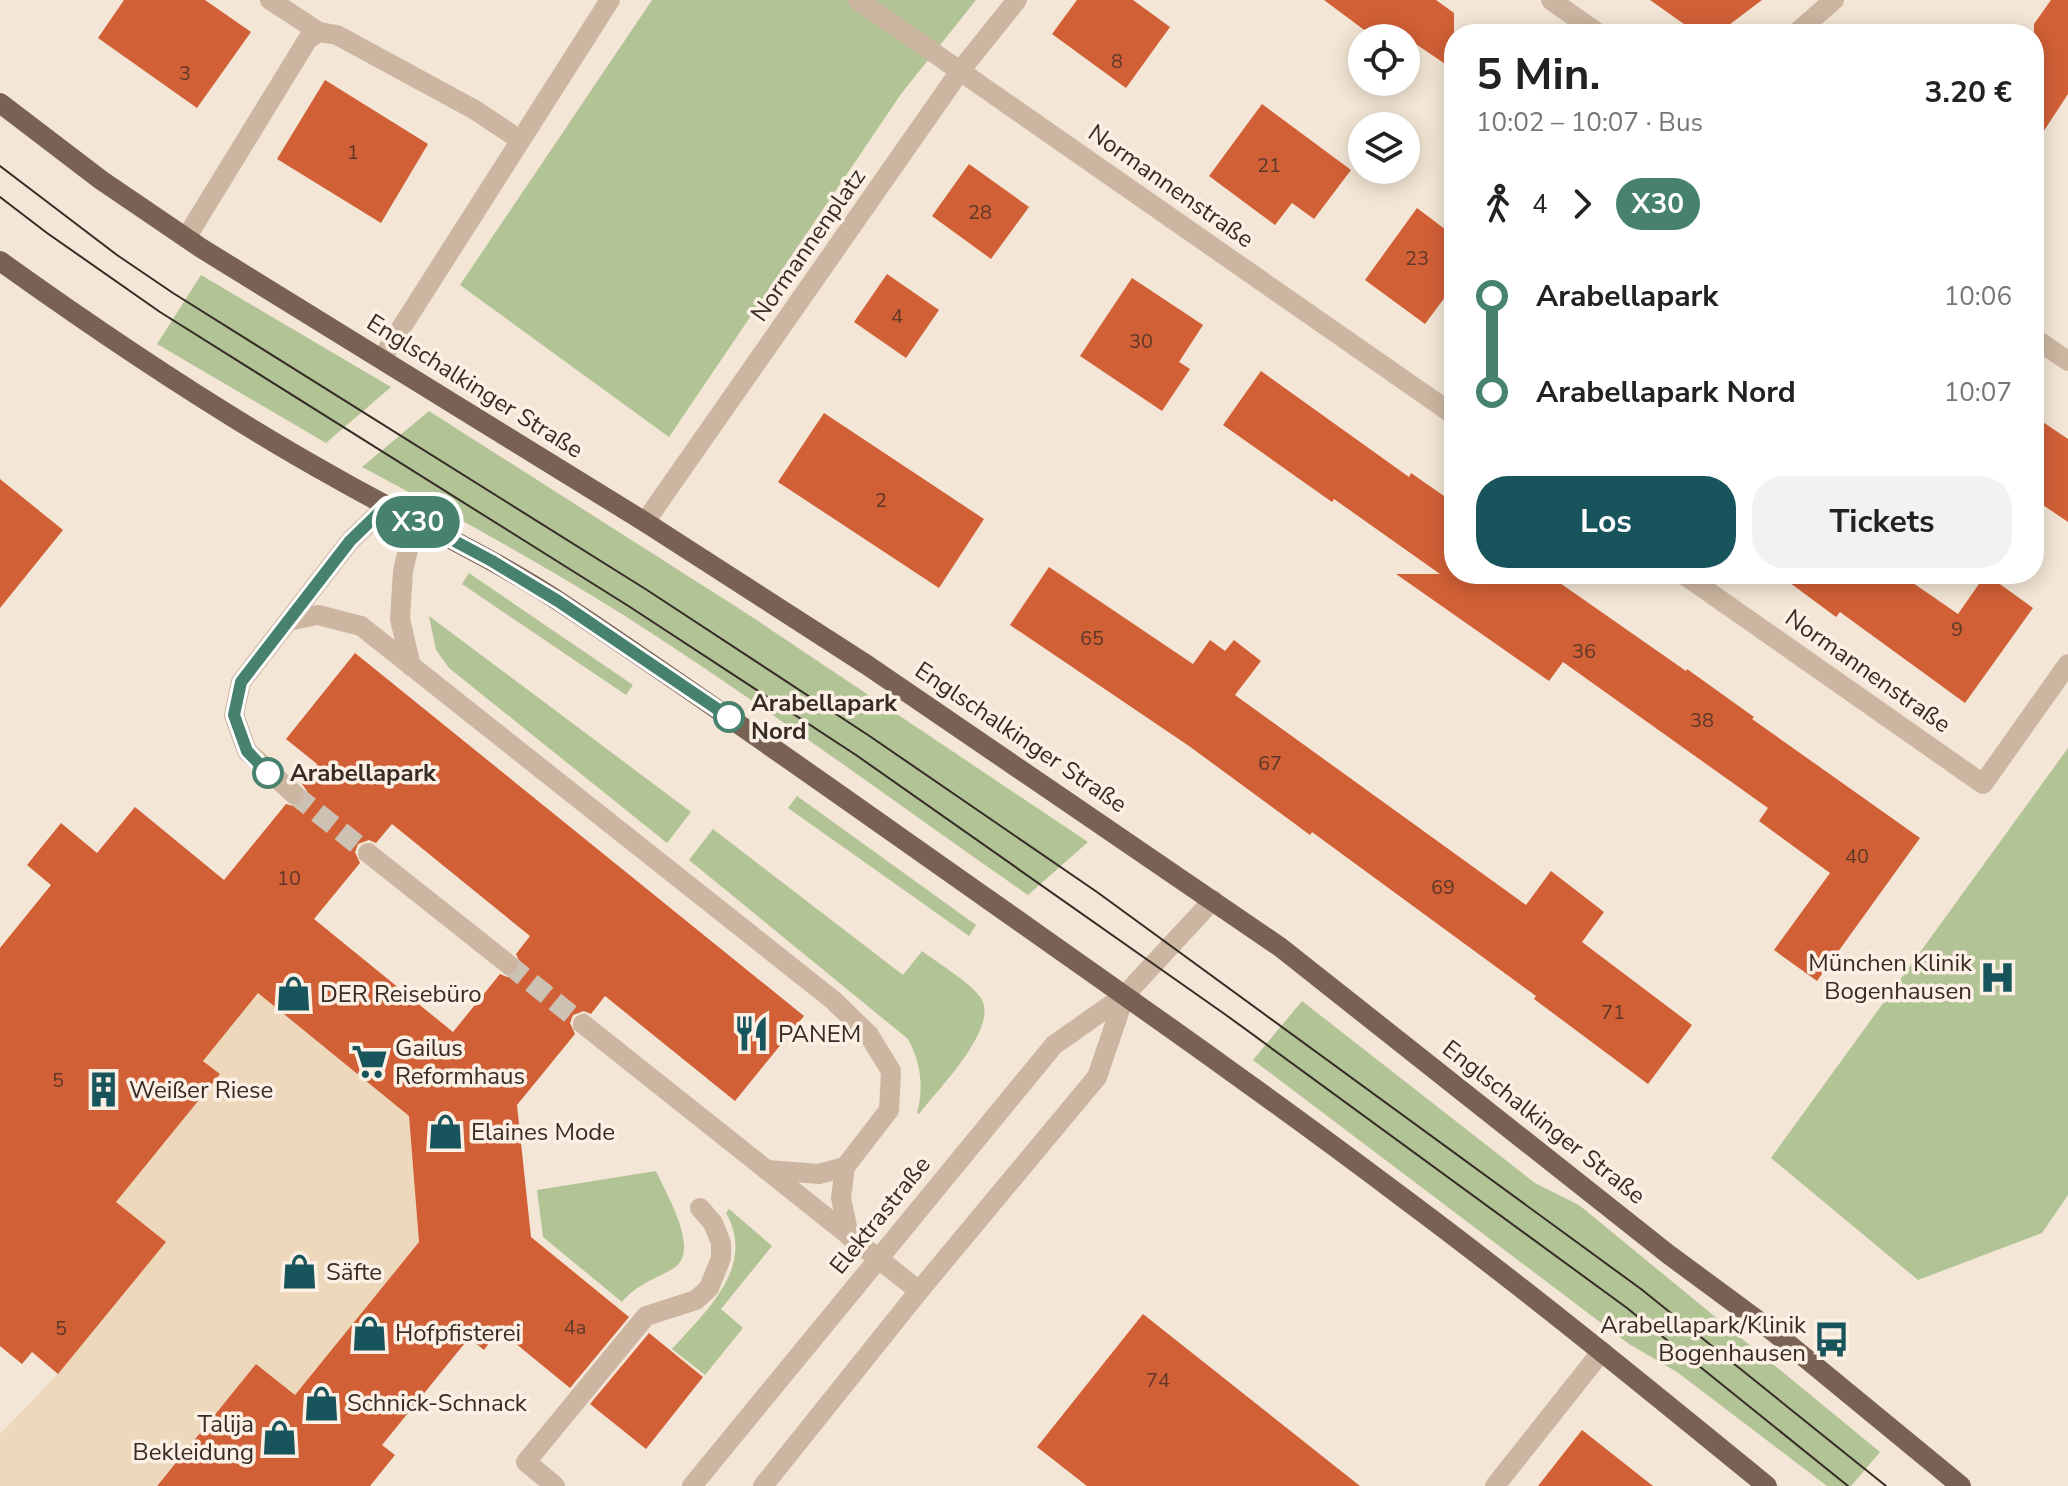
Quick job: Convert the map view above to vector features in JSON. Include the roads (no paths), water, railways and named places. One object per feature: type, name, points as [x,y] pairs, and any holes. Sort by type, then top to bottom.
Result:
[{"type":"main road","name":"Englschalkinger Straße","points":[[0,103],[101,180],[186,238],[645,522],[973,735],[1280,947],[1668,1254],[1775,1333],[1961,1486]]},
{"type":"main road","points":[[0,261],[133,355],[241,423],[492,561],[558,601],[786,757],[1125,995],[1404,1198],[1602,1351],[1767,1486]]},
{"type":"street","points":[[270,0],[319,32],[337,35],[475,110],[520,140]]},
{"type":"street","points":[[382,358],[610,0]]},
{"type":"street","name":"Normannenstraße","points":[[858,0],[1444,408]]},
{"type":"street","name":"Normannenplatz","points":[[645,522],[960,71],[1017,0]]},
{"type":"street","points":[[1551,0],[1585,24]]},
{"type":"street","points":[[1806,24],[1834,0]]},
{"type":"street","points":[[186,238],[308,39],[319,32]]},
{"type":"street","points":[[2044,345],[2068,361]]},
{"type":"street","points":[[294,794],[247,751],[234,715],[241,682],[350,541],[387,505]]},
{"type":"street","points":[[411,666],[400,619],[403,571],[415,520]]},
{"type":"street","name":"Normannenstraße","points":[[1697,584],[1983,784],[2068,664]]},
{"type":"street","points":[[288,621],[318,615],[361,626],[833,1000],[869,1035],[891,1071],[889,1110],[845,1167],[841,1198],[849,1236]]},
{"type":"street","points":[[368,853],[508,964]]},
{"type":"street","name":"Elektrastraße","points":[[692,1486],[1054,1045],[1125,995],[1213,900]]},
{"type":"street","name":"Elektrastraße","points":[[763,1486],[919,1291],[1097,1077],[1125,995]]},
{"type":"street","points":[[583,1024],[919,1291]]},
{"type":"street","points":[[767,1170],[819,1174],[845,1167]]},
{"type":"street","points":[[555,1486],[526,1462],[646,1316],[696,1300],[709,1288],[721,1258],[721,1243],[713,1223],[700,1208]]},
{"type":"street","points":[[1495,1486],[1602,1351]]},
{"type":"tunnel","points":[[294,794],[368,853]]},
{"type":"tunnel","points":[[508,964],[583,1024]]},
{"type":"tram line","points":[[0,166],[117,255],[173,293],[647,590],[868,735],[1097,892],[1641,1289],[1886,1486]]},
{"type":"tram line","points":[[0,197],[160,312],[630,607],[856,755],[1226,1015],[1627,1308],[1848,1486]]},
{"type":"place","name":"Arabellapark Nord","points":[[729,717]]},
{"type":"place","name":"Arabellapark","points":[[268,773]]},
{"type":"place","name":"München Klinik Bogenhausen","points":[[1998,977]]},
{"type":"place","name":"DER Reisebüro","points":[[294,994]]},
{"type":"place","name":"PANEM","points":[[752,1034]]},
{"type":"place","name":"Gailus Reformhaus","points":[[369,1062]]},
{"type":"place","name":"Weißer Riese","points":[[103,1090]]},
{"type":"place","name":"Elaines Mode","points":[[445,1132]]},
{"type":"place","name":"Säfte","points":[[300,1272]]},
{"type":"place","name":"Hofpfisterei","points":[[369,1333]]},
{"type":"place","name":"Arabellapark/Klinik Bogenhausen","points":[[1832,1339]]},
{"type":"place","name":"Schnick-Schnack","points":[[321,1403]]},
{"type":"place","name":"Talija Bekleidung","points":[[280,1438]]}]
